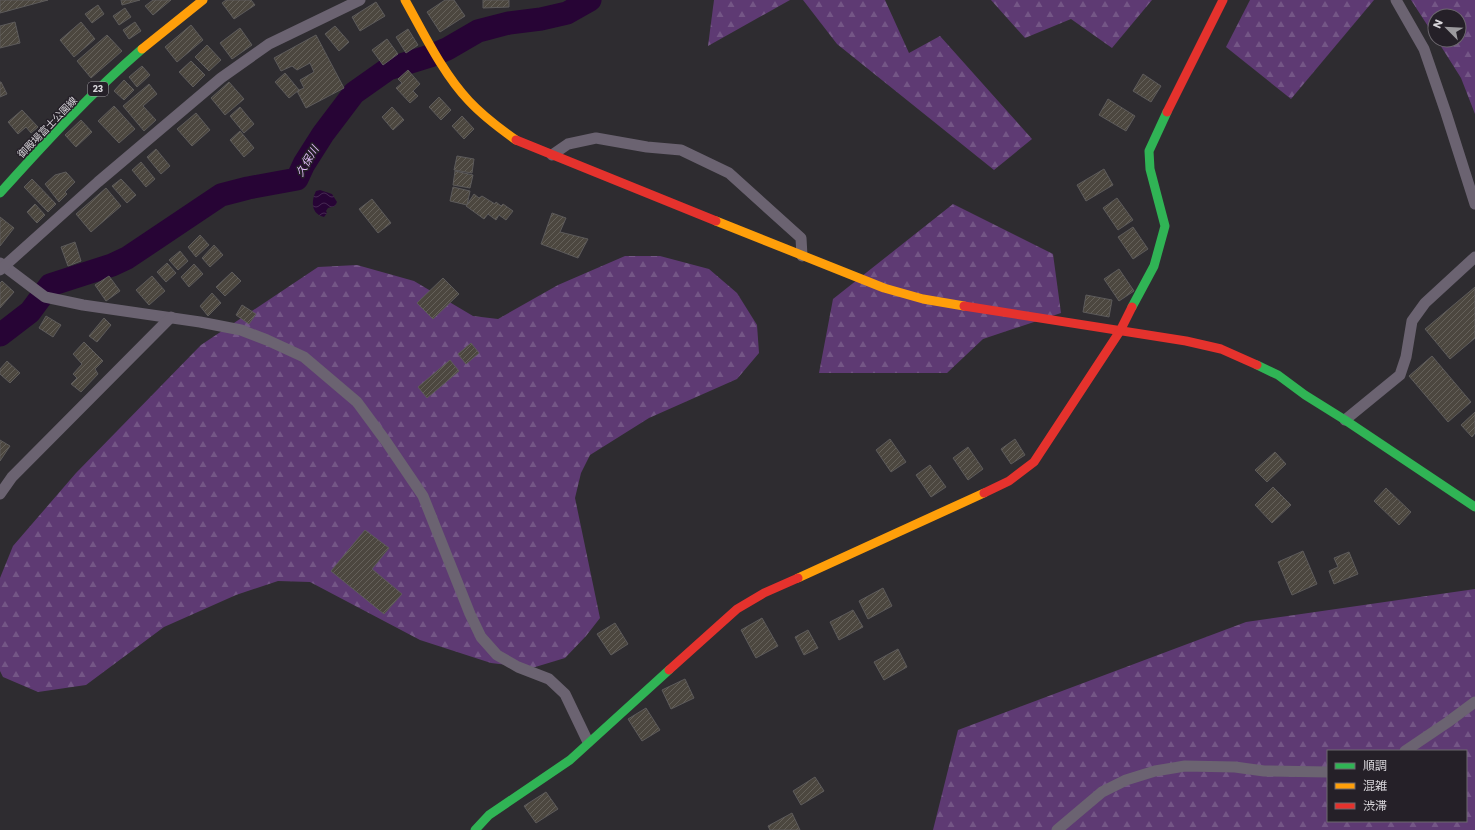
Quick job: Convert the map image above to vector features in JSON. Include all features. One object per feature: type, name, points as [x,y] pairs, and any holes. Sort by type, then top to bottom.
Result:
[{"type":"street","name":"御殿場富士公園線","points":[[1,190],[58,129],[115,72],[203,0]]},
{"type":"street","points":[[360,0],[269,44],[221,78],[1,266],[47,298],[83,305],[200,322],[241,330],[304,357],[357,402],[423,496],[470,614],[481,637],[498,655],[518,667],[549,679],[565,694],[588,742]]},
{"type":"street","points":[[405,0],[442,65],[468,100],[491,122],[519,142],[884,288],[923,299],[1186,341],[1221,349],[1278,375],[1305,396],[1345,420],[1475,507]]},
{"type":"street","points":[[475,830],[489,815],[570,760],[588,742],[737,609],[764,593],[1009,481],[1034,462],[1120,331],[1154,266],[1165,226],[1150,169],[1149,151],[1223,0]]},
{"type":"street","points":[[1396,0],[1424,49],[1475,204]]},
{"type":"street","points":[[552,155],[568,144],[596,138],[647,148],[682,150],[729,173],[801,238],[802,256]]},
{"type":"street","points":[[1345,420],[1400,375],[1406,357],[1412,321],[1425,303],[1475,256]]},
{"type":"street","points":[[0,494],[12,477],[171,318]]},
{"type":"street","points":[[1406,750],[1475,702]]},
{"type":"street","points":[[1057,830],[1102,792],[1126,780],[1154,771],[1185,766],[1235,766],[1264,771],[1327,772]]},
{"type":"green space","points":[[714,0],[790,0],[708,46]]},
{"type":"green space","points":[[803,0],[885,0],[909,53],[940,36],[1032,139],[994,170],[837,44]]},
{"type":"green space","points":[[991,0],[1152,0],[1112,48],[1071,19],[1025,38]]},
{"type":"green space","points":[[1250,0],[1374,0],[1291,99],[1226,47]]},
{"type":"green space","points":[[1411,0],[1475,0],[1475,114],[1461,78],[1442,48],[1467,48],[1467,8],[1427,8],[1427,25]]},
{"type":"green space","points":[[953,204],[1053,254],[1061,313],[983,339],[947,373],[819,373],[833,299]]},
{"type":"green space","points":[[625,256],[660,256],[709,269],[737,293],[757,325],[759,353],[737,379],[649,418],[590,455],[581,473],[575,498],[600,618],[586,636],[565,658],[532,668],[491,663],[420,640],[310,582],[278,581],[236,595],[164,627],[86,685],[38,692],[3,677],[0,671],[0,578],[13,546],[76,473],[201,345],[318,267],[357,265],[414,281],[473,316],[498,319],[558,285]]},
{"type":"green space","points":[[1475,589],[1475,830],[933,830],[958,730],[1246,622]]},
{"type":"water","points":[[320,190],[332,194],[337,202],[335,206],[328,208],[324,217],[317,213],[313,207],[314,195],[316,191]]},
{"type":"building","points":[[0,0],[48,0],[0,13]]},
{"type":"building","points":[[121,0],[140,0],[122,5]]},
{"type":"building","points":[[153,0],[171,0],[153,15],[145,6]]},
{"type":"building","points":[[226,0],[251,0],[255,5],[234,19],[222,3]]},
{"type":"building","points":[[445,0],[454,0],[465,16],[440,32],[427,12]]},
{"type":"building","points":[[483,0],[509,0],[509,7],[483,8]]},
{"type":"building","points":[[376,2],[385,16],[360,31],[352,17]]},
{"type":"building","points":[[98,5],[104,14],[92,23],[85,14]]},
{"type":"building","points":[[125,8],[131,17],[119,25],[113,16]]},
{"type":"building","points":[[15,22],[20,43],[0,48],[0,26]]},
{"type":"building","points":[[81,22],[95,39],[74,57],[60,40]]},
{"type":"building","points":[[135,22],[141,31],[129,39],[123,30]]},
{"type":"building","points":[[191,25],[203,40],[177,62],[165,47]]},
{"type":"building","points":[[335,26],[349,42],[339,51],[325,34]]},
{"type":"building","points":[[240,28],[252,45],[232,59],[220,43]]},
{"type":"building","points":[[408,29],[418,45],[406,53],[396,37]]},
{"type":"building","points":[[107,35],[122,51],[91,78],[77,61]]},
{"type":"building","points":[[316,35],[344,88],[306,108],[297,91],[304,88],[300,80],[314,72],[310,63],[297,70],[292,66],[281,71],[274,58]]},
{"type":"building","points":[[387,39],[398,54],[383,65],[372,50]]},
{"type":"building","points":[[207,45],[221,60],[209,71],[195,57]]},
{"type":"building","points":[[191,61],[205,75],[193,87],[179,72]]},
{"type":"building","points":[[142,66],[150,75],[137,87],[129,77]]},
{"type":"building","points":[[408,70],[420,84],[413,91],[418,96],[410,103],[396,88],[402,83],[398,79]]},
{"type":"building","points":[[285,73],[299,90],[289,98],[275,82]]},
{"type":"building","points":[[1143,74],[1161,86],[1151,102],[1133,91]]},
{"type":"building","points":[[124,80],[134,90],[124,100],[114,91]]},
{"type":"building","points":[[0,82],[7,94],[0,97]]},
{"type":"building","points":[[229,82],[244,99],[225,115],[211,98]]},
{"type":"building","points":[[149,84],[157,94],[143,106],[156,120],[144,131],[123,106]]},
{"type":"building","points":[[439,97],[451,110],[441,120],[429,107]]},
{"type":"building","points":[[1108,99],[1135,116],[1126,131],[1099,115]]},
{"type":"building","points":[[114,106],[135,129],[119,143],[98,121]]},
{"type":"building","points":[[240,107],[254,124],[244,133],[230,116]]},
{"type":"building","points":[[392,107],[404,120],[393,130],[382,117]]},
{"type":"building","points":[[22,110],[38,127],[31,133],[26,127],[18,134],[8,122]]},
{"type":"building","points":[[196,113],[210,130],[192,146],[177,129]]},
{"type":"building","points":[[462,116],[474,129],[464,139],[452,126]]},
{"type":"building","points":[[81,120],[92,132],[76,147],[65,135]]},
{"type":"building","points":[[240,131],[254,148],[244,157],[230,140]]},
{"type":"building","points":[[156,149],[170,166],[161,174],[147,157]]},
{"type":"building","points":[[457,156],[474,159],[472,173],[454,170]]},
{"type":"building","points":[[141,162],[155,179],[146,187],[132,170]]},
{"type":"building","points":[[1104,169],[1113,185],[1086,201],[1077,185]]},
{"type":"building","points":[[455,171],[473,175],[470,188],[453,185]]},
{"type":"building","points":[[66,172],[75,182],[65,192],[67,194],[59,202],[45,184],[55,175]]},
{"type":"building","points":[[32,179],[56,204],[48,212],[24,187]]},
{"type":"building","points":[[121,179],[136,195],[127,203],[112,186]]},
{"type":"building","points":[[453,187],[470,191],[467,205],[450,201]]},
{"type":"building","points":[[106,188],[121,206],[91,232],[76,214]]},
{"type":"building","points":[[474,194],[479,198],[482,196],[495,204],[496,202],[501,206],[503,204],[513,211],[506,220],[499,215],[496,220],[488,214],[484,219],[466,206]]},
{"type":"building","points":[[1117,198],[1133,220],[1118,230],[1103,208]]},
{"type":"building","points":[[372,199],[391,223],[378,233],[359,209]]},
{"type":"building","points":[[35,204],[45,215],[37,223],[27,212]]},
{"type":"building","points":[[552,213],[566,218],[560,232],[588,239],[578,258],[541,244]]},
{"type":"building","points":[[0,217],[14,228],[0,246]]},
{"type":"building","points":[[1133,227],[1148,249],[1133,259],[1118,237]]},
{"type":"building","points":[[200,235],[209,245],[196,257],[188,247]]},
{"type":"building","points":[[75,242],[81,261],[68,266],[61,247]]},
{"type":"building","points":[[214,245],[223,255],[210,267],[202,258]]},
{"type":"building","points":[[180,251],[188,261],[178,270],[169,260]]},
{"type":"building","points":[[167,263],[176,273],[166,282],[157,272]]},
{"type":"building","points":[[194,264],[203,274],[189,287],[181,277]]},
{"type":"building","points":[[1119,269],[1134,291],[1119,301],[1104,279]]},
{"type":"building","points":[[232,272],[241,281],[225,296],[216,287]]},
{"type":"building","points":[[109,276],[120,291],[106,301],[95,285]]},
{"type":"building","points":[[152,276],[165,291],[149,305],[136,290]]},
{"type":"building","points":[[443,278],[459,294],[433,319],[417,303]]},
{"type":"building","points":[[2,281],[14,292],[0,308],[0,283]]},
{"type":"building","points":[[1475,287],[1475,338],[1450,359],[1425,329]]},
{"type":"building","points":[[212,293],[221,303],[208,316],[200,306]]},
{"type":"building","points":[[1086,295],[1112,300],[1109,317],[1083,312]]},
{"type":"building","points":[[242,305],[256,314],[249,324],[236,315]]},
{"type":"building","points":[[46,316],[61,325],[53,337],[39,328]]},
{"type":"building","points":[[104,318],[111,325],[97,342],[89,336]]},
{"type":"building","points":[[84,342],[103,361],[95,369],[98,374],[81,392],[71,384],[77,378],[73,374],[82,364],[73,354]]},
{"type":"building","points":[[471,343],[479,353],[466,364],[458,354]]},
{"type":"building","points":[[1432,356],[1471,402],[1448,422],[1409,376]]},
{"type":"building","points":[[450,360],[459,371],[427,398],[418,387]]},
{"type":"building","points":[[7,361],[20,373],[10,383],[0,374],[0,369]]},
{"type":"building","points":[[1475,412],[1475,433],[1472,437],[1461,425]]},
{"type":"building","points":[[890,439],[906,462],[891,472],[876,450]]},
{"type":"building","points":[[1015,439],[1025,455],[1011,464],[1001,449]]},
{"type":"building","points":[[0,440],[10,446],[0,461]]},
{"type":"building","points":[[968,447],[983,469],[968,480],[953,458]]},
{"type":"building","points":[[1275,452],[1286,464],[1267,482],[1255,470]]},
{"type":"building","points":[[930,465],[946,487],[931,497],[916,475]]},
{"type":"building","points":[[1273,487],[1291,505],[1272,523],[1255,505]]},
{"type":"building","points":[[1386,488],[1411,512],[1399,525],[1374,501]]},
{"type":"building","points":[[365,530],[389,548],[372,569],[402,594],[384,614],[331,571]]},
{"type":"building","points":[[1303,551],[1317,584],[1292,595],[1278,562]]},
{"type":"building","points":[[1349,552],[1358,574],[1334,584],[1329,571],[1338,567],[1334,558]]},
{"type":"building","points":[[883,588],[892,606],[868,619],[859,601]]},
{"type":"building","points":[[853,610],[863,627],[839,640],[830,622]]},
{"type":"building","points":[[762,618],[778,646],[756,658],[741,630]]},
{"type":"building","points":[[615,623],[628,644],[611,655],[597,634]]},
{"type":"building","points":[[808,630],[818,648],[804,655],[795,637]]},
{"type":"building","points":[[898,649],[907,667],[884,680],[874,662]]},
{"type":"building","points":[[685,679],[694,698],[671,709],[662,690]]},
{"type":"building","points":[[646,708],[660,730],[642,741],[628,719]]},
{"type":"building","points":[[815,777],[824,791],[801,805],[793,791]]},
{"type":"building","points":[[546,792],[558,809],[536,823],[524,806]]},
{"type":"building","points":[[792,813],[800,830],[770,830],[768,826]]},
{"type":"waterway","name":"久保川","points":[[0,335],[30,312],[50,285],[112,265],[127,258],[221,195],[248,188],[297,179],[304,164],[323,134],[354,93],[388,69],[447,49],[478,31],[509,23],[541,19],[567,13],[590,0]]},
{"type":"traffic: fast","points":[[0,193],[51,137],[142,49]]},
{"type":"traffic: fast","points":[[1132,307],[1154,266],[1165,226],[1150,169],[1149,151],[1167,112]]},
{"type":"traffic: fast","points":[[1257,365],[1278,375],[1305,395],[1475,507]]},
{"type":"traffic: fast","points":[[475,830],[489,815],[570,760],[669,670]]},
{"type":"traffic: slow","points":[[142,49],[203,0]]},
{"type":"traffic: slow","points":[[405,0],[442,66],[460,90],[486,117],[516,140]]},
{"type":"traffic: slow","points":[[716,221],[884,288],[923,299],[964,306]]},
{"type":"traffic: slow","points":[[798,578],[984,493]]},
{"type":"traffic: jam","points":[[1167,112],[1223,0]]},
{"type":"traffic: jam","points":[[516,140],[716,221]]},
{"type":"traffic: jam","points":[[964,306],[1186,341],[1221,349],[1257,365]]},
{"type":"traffic: jam","points":[[984,493],[1009,481],[1034,462],[1120,331],[1132,307]]},
{"type":"traffic: jam","points":[[669,670],[737,609],[764,593],[798,578]]}]
